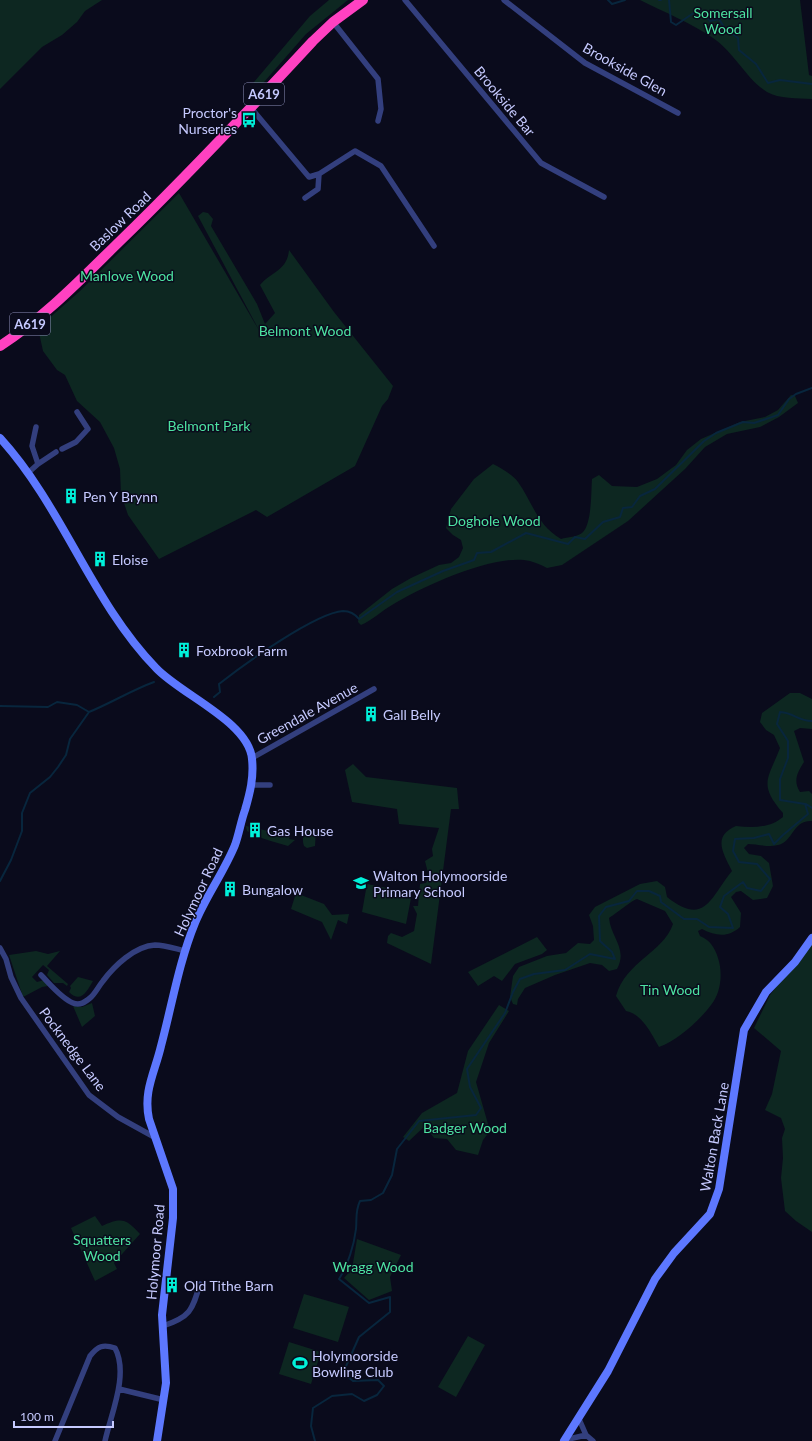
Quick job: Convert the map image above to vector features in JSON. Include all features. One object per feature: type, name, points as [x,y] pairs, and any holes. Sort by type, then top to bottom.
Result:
[{"type":"highway","name":"A619","points":[[251,108],[313,41],[333,22],[363,0]]},
{"type":"highway","name":"Baslow Road","points":[[0,346],[31,324],[59,300],[169,194],[251,108]]},
{"type":"street","name":"Brookside Bar","points":[[405,0],[542,163],[604,198]]},
{"type":"street","name":"Brookside Glen","points":[[504,0],[585,63],[678,113]]},
{"type":"street","points":[[333,22],[378,79],[381,109],[378,121]]},
{"type":"street","points":[[251,108],[309,177],[319,174],[355,151],[381,166],[434,246]]},
{"type":"street","points":[[305,198],[318,189],[319,174]]},
{"type":"street","points":[[29,472],[38,464],[76,442],[88,429],[77,412]]},
{"type":"street","points":[[36,427],[32,446],[38,464]]},
{"type":"street","name":"Holymoor Road","points":[[0,438],[29,472],[122,626],[145,656],[169,682],[221,716],[239,733],[252,758],[252,785],[235,845],[195,922],[185,951],[161,1049],[146,1093],[148,1119],[173,1189],[173,1218],[162,1315],[166,1383],[157,1441]]},
{"type":"street","name":"Greendale Avenue","points":[[252,758],[374,689]]},
{"type":"street","points":[[252,785],[270,785]]},
{"type":"street","name":"Walton Back Lane","points":[[565,1440],[608,1371],[655,1279],[674,1253],[710,1214],[719,1189],[744,1030],[766,992],[796,962],[812,938]]},
{"type":"street","points":[[41,975],[66,999],[74,1004],[83,1004],[92,997],[104,980],[120,963],[140,950],[154,945],[185,951]]},
{"type":"street","name":"Pocknedge Lane","points":[[0,948],[6,959],[21,998],[89,1094],[118,1117],[156,1138]]},
{"type":"street","points":[[162,1326],[177,1321],[192,1308],[200,1284]]},
{"type":"street","points":[[55,1441],[90,1356],[96,1348],[107,1345],[116,1348],[119,1356],[119,1389],[105,1441]]},
{"type":"street","points":[[119,1389],[164,1400]]},
{"type":"street","points":[[579,1419],[586,1435],[593,1441]]},
{"type":"street","points":[[565,1440],[586,1435]]},
{"type":"green space","points":[[0,0],[102,0],[85,11],[77,22],[62,35],[42,47],[0,89]]},
{"type":"green space","points":[[329,0],[348,0],[306,34],[251,97],[243,95],[310,16]]},
{"type":"green space","name":"Somersall Wood","points":[[640,0],[800,0],[809,75],[812,76],[812,99],[783,97],[767,92],[753,80],[721,44],[713,38],[687,23]]},
{"type":"green space","name":"Belmont Park","points":[[179,193],[260,332],[198,216],[203,212],[208,213],[213,219],[211,226],[257,304],[265,324],[275,313],[260,285],[282,267],[288,257],[289,250],[334,312],[393,386],[388,399],[382,406],[355,466],[267,517],[256,510],[159,559],[128,515],[121,494],[120,469],[114,448],[100,422],[77,401],[65,375],[57,370],[43,351],[38,328],[80,291]]},
{"type":"green space","name":"Doghole Wood","points":[[791,395],[795,396],[798,403],[779,417],[760,427],[727,434],[705,447],[685,469],[628,521],[562,565],[547,568],[527,560],[510,560],[475,568],[456,574],[420,590],[388,607],[361,625],[358,622],[359,615],[392,589],[439,565],[451,563],[459,557],[463,548],[461,540],[446,528],[451,509],[474,479],[493,464],[516,479],[546,527],[561,539],[575,536],[582,533],[588,523],[592,479],[599,475],[612,486],[637,487],[657,479],[676,465],[687,450],[701,439],[740,422],[765,417],[778,410]]},
{"type":"green space","name":"Tin Wood","points":[[790,693],[800,693],[812,699],[812,729],[800,728],[794,731],[804,762],[799,770],[796,781],[800,792],[809,791],[812,794],[812,821],[802,823],[795,829],[787,840],[779,845],[770,846],[748,844],[744,848],[749,854],[761,856],[769,863],[773,886],[767,898],[753,900],[741,891],[736,892],[731,897],[741,913],[740,927],[735,931],[722,935],[702,929],[698,931],[700,936],[707,940],[714,948],[720,964],[721,976],[719,989],[717,995],[706,1011],[681,1035],[659,1047],[646,1025],[637,1016],[626,1011],[616,996],[621,984],[628,974],[661,943],[673,924],[665,911],[637,899],[609,918],[610,925],[621,955],[617,969],[609,971],[602,965],[590,963],[555,975],[525,988],[518,999],[517,1005],[513,1004],[510,997],[513,976],[519,967],[547,956],[566,953],[578,943],[590,944],[594,940],[593,926],[589,915],[595,907],[640,884],[657,881],[665,887],[667,897],[680,906],[690,909],[698,909],[706,905],[712,899],[732,871],[723,851],[722,840],[724,835],[736,826],[749,827],[767,825],[778,821],[783,817],[783,813],[770,795],[768,788],[769,775],[780,748],[774,735],[766,730],[760,722],[762,713]]},
{"type":"green space","points":[[353,764],[366,777],[457,788],[459,809],[451,809],[431,964],[387,943],[388,936],[391,933],[402,937],[414,931],[417,914],[413,906],[418,906],[420,884],[426,883],[429,877],[425,861],[433,856],[432,849],[439,828],[399,824],[397,809],[352,802],[345,770]]},
{"type":"green space","points":[[246,826],[290,836],[289,839],[295,840],[288,846],[272,842],[247,831]]},
{"type":"green space","points":[[310,828],[316,831],[315,846],[307,848],[304,846],[303,837],[305,831]]},
{"type":"green space","points":[[367,884],[412,893],[406,924],[362,912]]},
{"type":"green space","points":[[296,893],[324,904],[332,915],[349,914],[347,924],[338,920],[331,940],[322,922],[291,909]]},
{"type":"green space","points":[[537,937],[547,950],[542,954],[515,964],[502,981],[494,976],[478,986],[468,972]]},
{"type":"green space","points":[[812,941],[812,1232],[785,1211],[781,1178],[783,1158],[782,1138],[785,1129],[781,1118],[765,1110],[772,1094],[781,1051],[754,1028],[770,995]]},
{"type":"green space","points":[[36,951],[48,954],[60,951],[47,966],[68,984],[67,986],[63,983],[54,983],[47,975],[49,970],[43,965],[32,977],[37,982],[44,980],[48,986],[42,987],[23,997],[9,955]]},
{"type":"green space","points":[[78,977],[93,981],[83,995],[77,997],[69,992],[71,988],[70,986]]},
{"type":"green space","points":[[92,1003],[95,1016],[82,1027],[73,1006],[82,1007]]},
{"type":"green space","name":"Badger Wood","points":[[499,1005],[509,1011],[489,1043],[476,1082],[490,1131],[483,1140],[478,1155],[456,1150],[447,1139],[434,1138],[425,1126],[409,1141],[403,1137],[422,1113],[457,1093],[468,1051]]},
{"type":"green space","name":"Squatters Wood","points":[[95,1216],[102,1226],[114,1221],[123,1221],[131,1225],[140,1234],[114,1263],[117,1269],[95,1281],[71,1228]]},
{"type":"green space","name":"Wragg Wood","points":[[357,1239],[401,1255],[390,1277],[392,1291],[369,1300],[344,1278],[352,1269]]},
{"type":"green space","points":[[304,1294],[349,1307],[338,1342],[293,1328]]},
{"type":"green space","points":[[468,1336],[485,1345],[456,1397],[438,1387]]},
{"type":"green space","name":"Holymoorside Bowling Club","points":[[289,1342],[321,1352],[311,1384],[279,1374]]},
{"type":"waterway","points":[[608,0],[612,4],[625,0]]},
{"type":"waterway","points":[[669,0],[671,22],[676,25],[698,10],[704,13],[710,21],[719,19],[724,27],[738,38],[739,50],[756,64],[768,83],[780,80],[812,84]]},
{"type":"waterway","points":[[214,697],[220,692],[219,684],[245,665],[298,630],[331,614],[345,611],[354,614],[359,619],[397,592],[443,571],[474,560],[477,553],[491,552],[526,533],[568,544],[575,537],[585,539],[603,522],[620,517],[623,508],[632,507],[640,496],[655,489],[704,441],[716,433],[743,422],[754,423],[778,415],[789,399],[796,394],[812,388]]},
{"type":"waterway","points":[[0,706],[48,707],[57,702],[77,705],[89,712],[154,682]]},
{"type":"waterway","points":[[0,881],[11,860],[22,831],[22,813],[30,793],[50,777],[58,767],[66,755],[70,739],[89,712]]},
{"type":"waterway","points":[[315,1441],[311,1426],[313,1408],[332,1396],[352,1394],[364,1401],[377,1395],[384,1386],[378,1380],[353,1381],[343,1373],[359,1337],[390,1312],[390,1297],[369,1303],[339,1279],[348,1261],[354,1242],[358,1205],[360,1201],[371,1200],[383,1193],[392,1175],[397,1149],[419,1121],[476,1115],[481,1108],[470,1087],[467,1069],[505,1013],[520,979],[534,974],[565,970],[590,954],[615,959],[612,952],[600,941],[599,916],[606,907],[629,901],[637,891],[649,891],[660,896],[661,902],[684,919],[697,919],[709,927],[733,928],[728,914],[720,907],[724,896],[743,882],[747,888],[761,891],[770,879],[757,864],[739,862],[733,851],[735,839],[754,838],[769,834],[774,844],[808,814],[805,804],[780,800],[780,779],[788,758],[788,741],[777,724],[780,712],[803,720],[812,721]]},
{"type":"waterway","points":[[806,804],[812,808]]},
{"type":"place","name":"Proctor's Nurseries","points":[[249,120]]},
{"type":"place","name":"Pen Y Brynn","points":[[71,496]]},
{"type":"place","name":"Eloise","points":[[100,559]]},
{"type":"place","name":"Foxbrook Farm","points":[[184,650]]},
{"type":"place","name":"Gall Belly","points":[[371,714]]},
{"type":"place","name":"Gas House","points":[[255,830]]},
{"type":"place","name":"Walton Holymoorside Primary School","points":[[361,883]]},
{"type":"place","name":"Bungalow","points":[[230,889]]},
{"type":"place","name":"Old Tithe Barn","points":[[172,1285]]},
{"type":"place","name":"Holymoorside Bowling Club","points":[[300,1363]]},
{"type":"park label","name":"Manlove Wood","points":[[127,275]]},
{"type":"park label","name":"Belmont Wood","points":[[305,330]]}]
